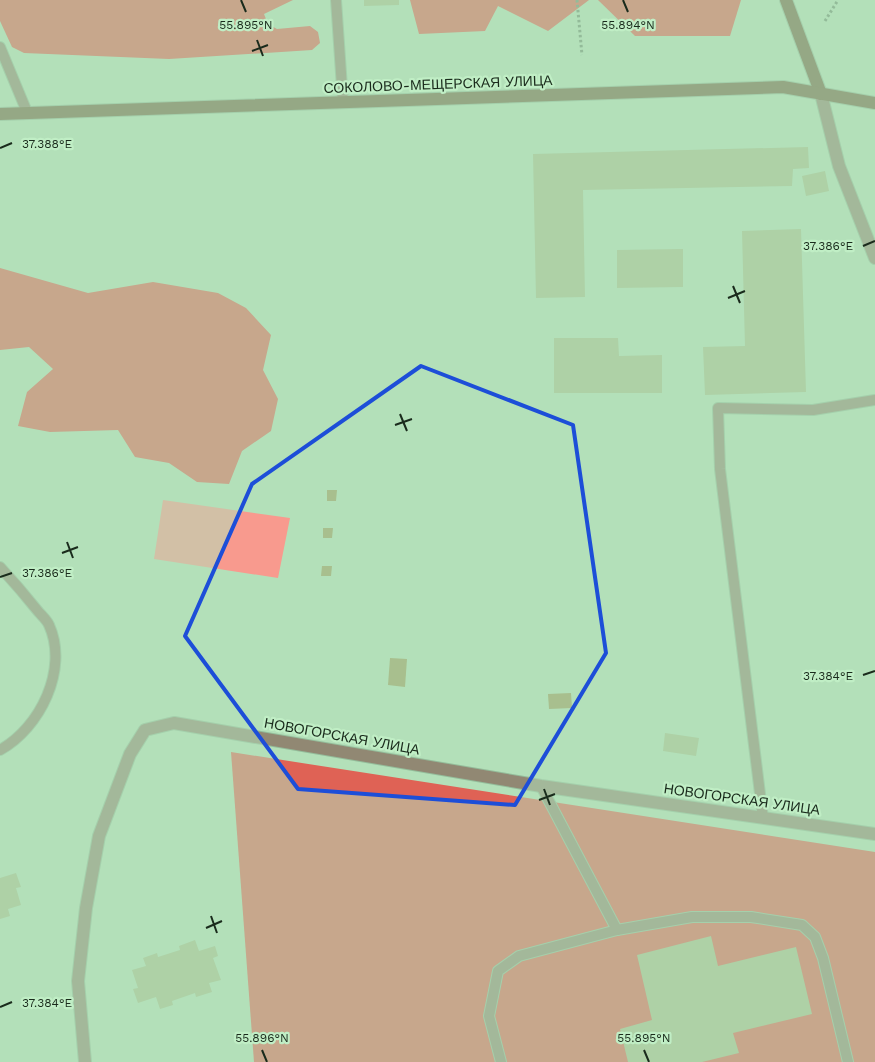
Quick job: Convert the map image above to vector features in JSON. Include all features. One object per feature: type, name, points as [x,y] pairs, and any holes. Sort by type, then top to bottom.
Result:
[{"type":"street","points":[[786,0],[821,94],[839,166],[875,258]]},
{"type":"street","name":"СОКОЛОВО-МЕЩЕРСКАЯ УЛИЦА","points":[[0,114],[782,87],[875,103]]},
{"type":"street","name":"НОВОГОРСКАЯ УЛИЦА","points":[[85,1062],[78,981],[86,908],[99,836],[130,754],[145,730],[174,723],[541,786],[875,834]]},
{"type":"lane","points":[[336,0],[343,102]]},
{"type":"lane","points":[[0,47],[27,112]]},
{"type":"lane","points":[[763,818],[720,469],[718,408],[813,410],[875,400]]},
{"type":"lane","points":[[0,566],[49,624],[55,649],[54,679],[44,702],[24,732],[0,750]]},
{"type":"lane","points":[[541,786],[617,930]]},
{"type":"lane","points":[[501,1062],[489,1016],[498,971],[518,956],[617,930],[692,917],[751,917],[802,925],[815,936],[823,958],[848,1062]]},
{"type":"path","points":[[576,0],[582,55]]},
{"type":"path","points":[[825,21],[838,0]]},
{"type":"highlighted area","points":[[421,366],[573,425],[606,653],[515,805],[298,789],[185,636],[252,484]]},
{"type":"shaded area","points":[[0,0],[293,0],[264,14],[268,24],[277,29],[310,26],[318,32],[320,43],[312,50],[169,59],[24,53],[12,47],[0,21]]},
{"type":"shaded area","points":[[410,0],[589,0],[548,31],[498,6],[485,31],[419,34]]},
{"type":"shaded area","points":[[598,0],[741,0],[730,36],[635,36]]},
{"type":"shaded area","points":[[0,268],[88,293],[153,282],[218,293],[246,308],[271,335],[263,370],[278,399],[271,431],[242,451],[229,484],[197,482],[169,463],[135,457],[118,430],[50,432],[18,426],[27,392],[53,369],[29,347],[0,350]]},
{"type":"shaded area","points":[[163,500],[290,518],[278,578],[154,559]]},
{"type":"shaded area","points":[[231,752],[875,852],[875,1062],[254,1062]]},
{"type":"building","points":[[364,0],[399,0],[399,5],[364,6]]},
{"type":"building","points":[[808,147],[809,168],[793,169],[792,186],[583,190],[585,297],[536,298],[533,154]]},
{"type":"building","points":[[825,171],[829,191],[806,196],[802,176]]},
{"type":"building","points":[[801,229],[806,392],[705,395],[703,347],[745,346],[742,231]]},
{"type":"building","points":[[683,249],[683,287],[617,288],[617,250]]},
{"type":"building","points":[[554,338],[618,338],[619,356],[662,355],[662,393],[554,393]]},
{"type":"building","points":[[327,490],[337,490],[336,501],[327,501]]},
{"type":"building","points":[[323,528],[333,528],[332,538],[323,538]]},
{"type":"building","points":[[322,566],[332,566],[331,576],[321,576]]},
{"type":"building","points":[[390,658],[407,659],[405,687],[388,685]]},
{"type":"building","points":[[571,693],[572,708],[549,709],[548,694]]},
{"type":"building","points":[[665,733],[699,738],[696,756],[663,751]]},
{"type":"building","points":[[16,873],[21,887],[16,888],[21,905],[8,909],[10,916],[0,919],[0,878]]},
{"type":"building","points":[[711,936],[718,966],[796,947],[812,1014],[733,1033],[739,1053],[702,1062],[628,1062],[620,1029],[652,1020],[637,955]]},
{"type":"building","points":[[195,940],[199,951],[215,946],[218,956],[213,958],[221,980],[209,983],[212,992],[196,997],[195,993],[172,1001],[173,1005],[160,1009],[156,997],[138,1003],[133,989],[138,988],[132,970],[146,966],[143,958],[157,953],[158,957],[180,950],[179,946]]}]
